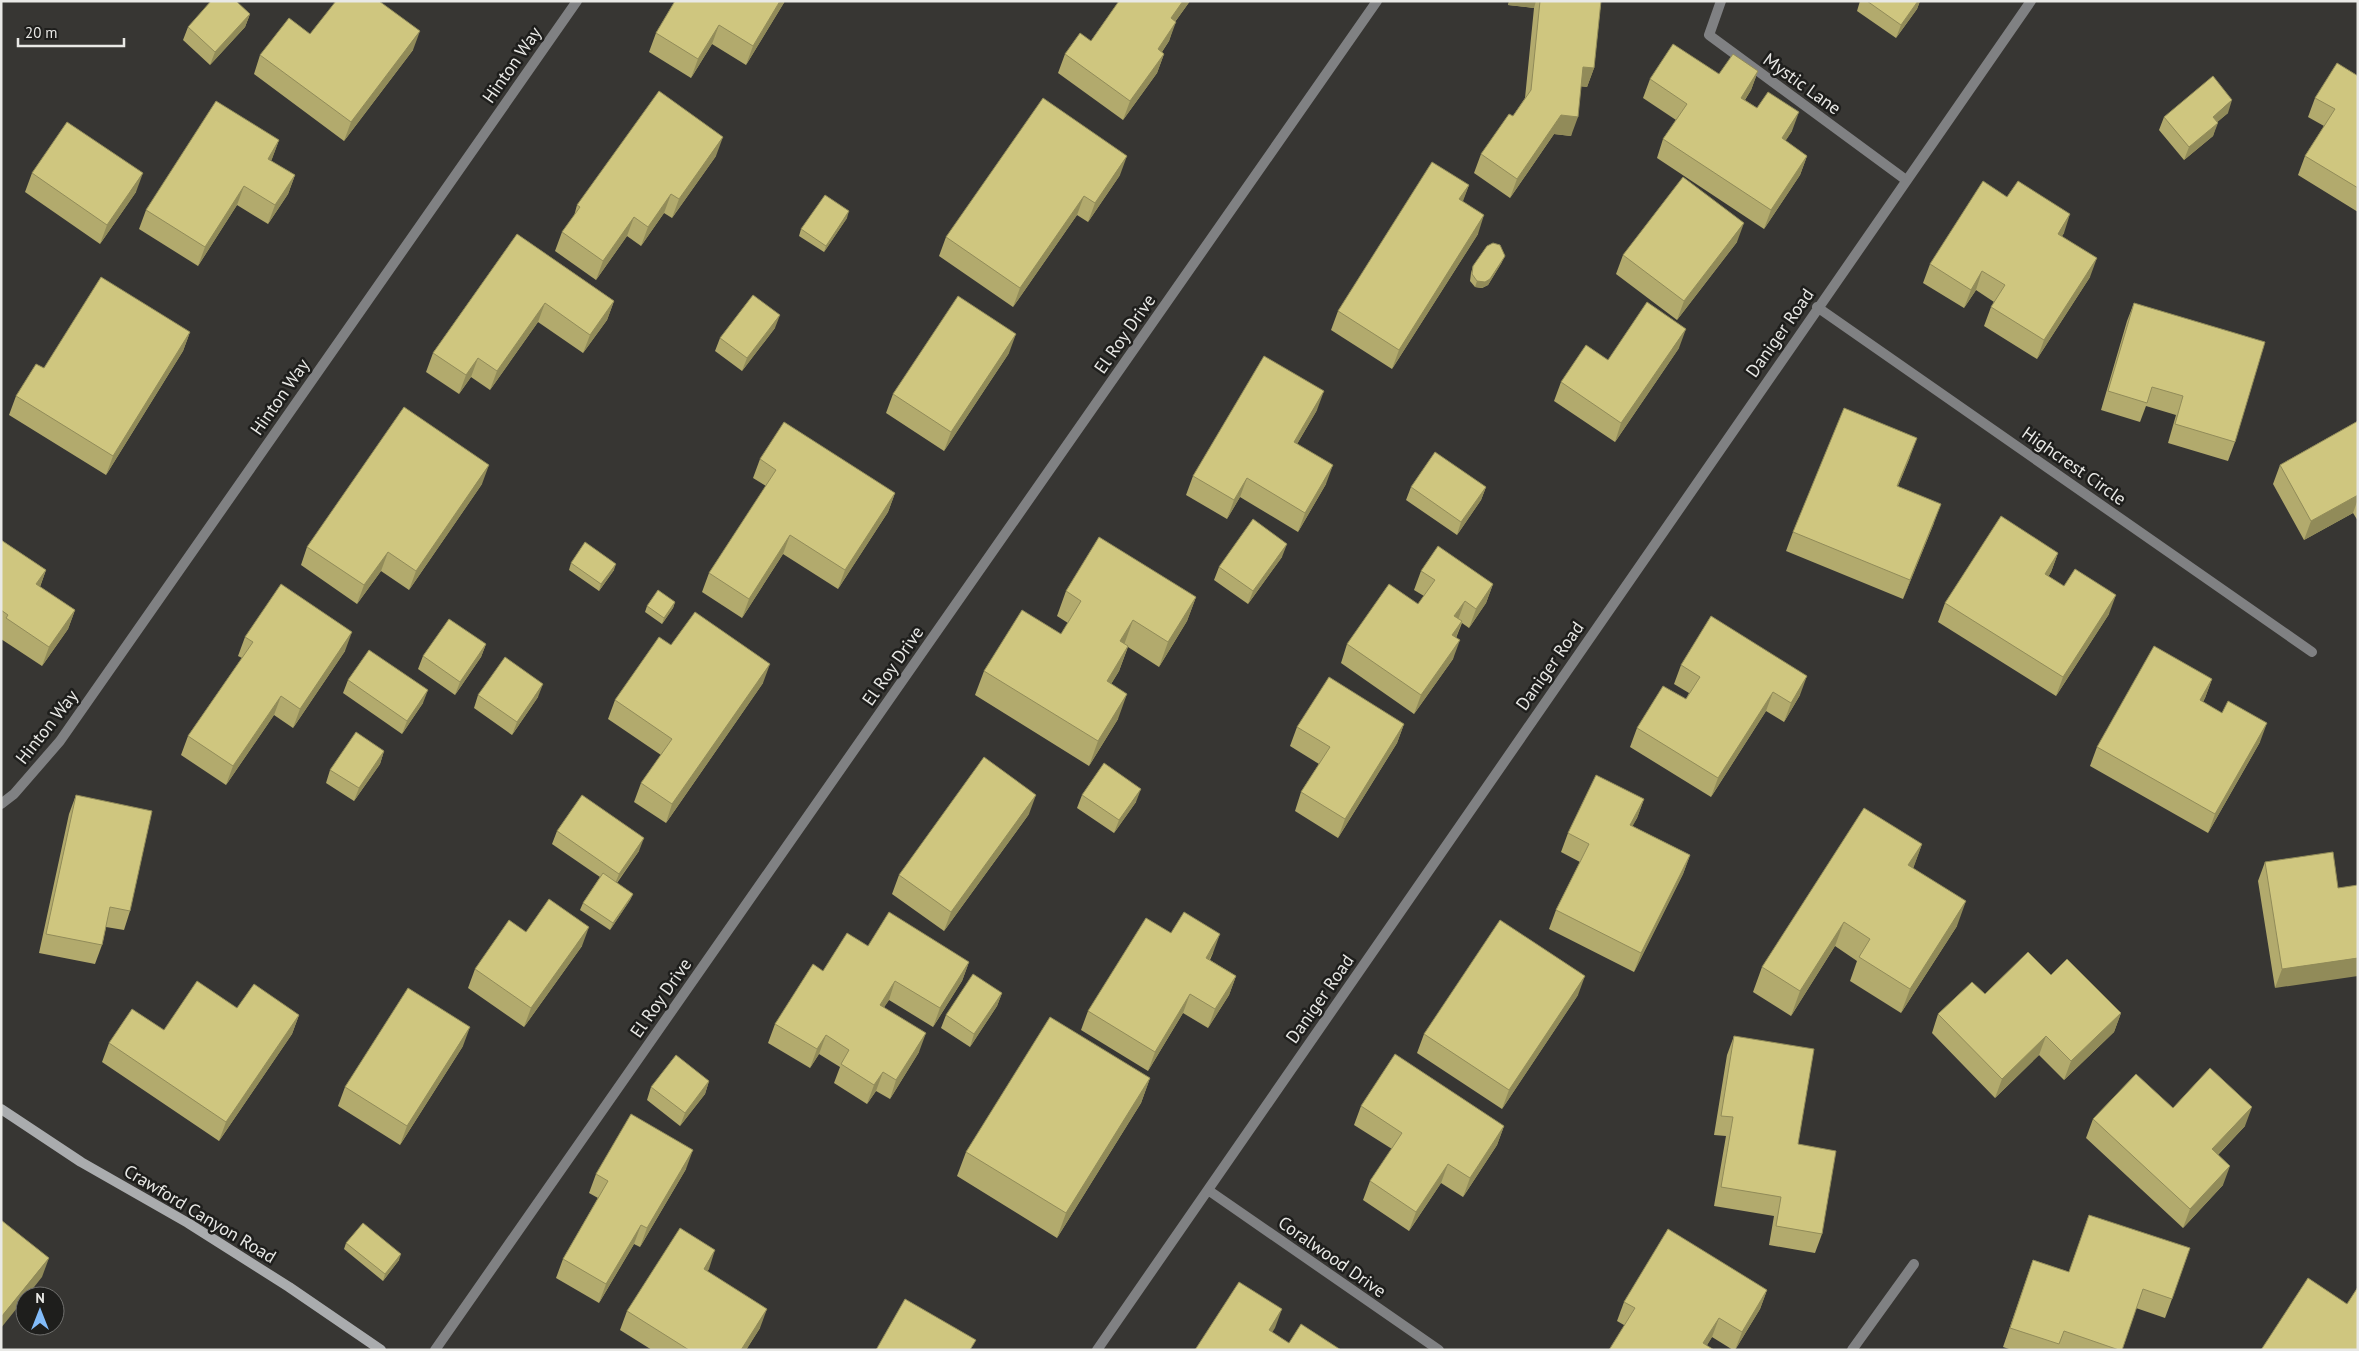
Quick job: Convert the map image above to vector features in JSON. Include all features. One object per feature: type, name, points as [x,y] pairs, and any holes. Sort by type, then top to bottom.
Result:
[{"type":"main road","name":"Crawford Canyon Road","points":[[1,1109],[82,1162],[188,1223],[289,1287],[381,1350]]},
{"type":"street","name":"Hinton Way","points":[[1,804],[14,794],[60,741],[577,1]]},
{"type":"street","name":"El Roy Drive","points":[[435,1350],[1377,1]]},
{"type":"street","name":"Mystic Lane","points":[[1721,1],[1709,36],[1906,180]]},
{"type":"street","name":"Daniger Road","points":[[1097,1350],[1817,307],[2031,1]]},
{"type":"street","name":"Highcrest Circle","points":[[1817,307],[2312,652]]},
{"type":"street","name":"Coralwood Drive","points":[[1208,1190],[1439,1350]]},
{"type":"street","points":[[1852,1350],[1914,1264]]},
{"type":"building","points":[[211,1],[236,1],[250,14],[215,52],[188,27]]},
{"type":"building","points":[[336,1],[379,1],[420,31],[351,122],[260,55],[289,18],[310,34]]},
{"type":"building","points":[[675,1],[780,1],[753,46],[719,25],[698,59],[656,33]]},
{"type":"building","points":[[1119,1],[1183,1],[1171,18],[1176,22],[1158,49],[1164,54],[1130,101],[1065,54],[1080,33],[1091,41]]},
{"type":"building","points":[[1540,1],[1601,1],[1594,68],[1583,67],[1578,117],[1561,115],[1517,179],[1481,154],[1509,114],[1513,116],[1531,90]]},
{"type":"building","points":[[1867,1],[1918,1],[1901,25]]},
{"type":"building","points":[[1673,44],[1719,74],[1733,54],[1758,71],[1741,98],[1757,108],[1768,92],[1799,112],[1782,138],[1807,156],[1771,210],[1663,139],[1687,104],[1650,79]]},
{"type":"building","points":[[2337,63],[2358,76],[2358,188],[2305,156],[2335,109],[2315,98]]},
{"type":"building","points":[[2213,76],[2232,100],[2213,117],[2218,123],[2189,147],[2164,117]]},
{"type":"building","points":[[659,91],[723,137],[679,199],[671,194],[648,227],[634,217],[603,261],[562,232],[580,207],[577,205]]},
{"type":"building","points":[[1043,98],[1127,156],[1095,203],[1084,196],[1020,288],[946,237]]},
{"type":"building","points":[[216,101],[279,140],[268,159],[295,175],[275,205],[244,186],[205,247],[146,210]]},
{"type":"building","points":[[67,122],[143,173],[107,225],[32,173]]},
{"type":"building","points":[[1432,162],[1469,185],[1459,199],[1484,215],[1399,350],[1338,311]]},
{"type":"building","points":[[1683,177],[1744,223],[1684,301],[1623,255]]},
{"type":"building","points":[[1983,181],[2007,197],[2018,181],[2070,214],[2058,234],[2097,258],[2044,340],[1991,307],[2005,285],[1982,271],[1971,290],[1930,264]]},
{"type":"building","points":[[825,195],[849,211],[826,246],[801,229]]},
{"type":"building","points":[[517,234],[614,301],[590,335],[545,303],[497,371],[478,358],[466,375],[433,353]]},
{"type":"building","points":[[1493,243],[1500,245],[1505,256],[1490,279],[1485,282],[1477,281],[1472,274],[1473,266],[1487,246]]},
{"type":"building","points":[[101,277],[190,332],[113,456],[16,396],[36,364],[44,368]]},
{"type":"building","points":[[753,295],[780,315],[747,358],[720,338]]},
{"type":"building","points":[[958,296],[1016,334],[951,432],[893,394]]},
{"type":"building","points":[[1647,302],[1686,329],[1621,423],[1561,382],[1586,345],[1608,360]]},
{"type":"building","points":[[2134,303],[2265,342],[2235,442],[2175,424],[2183,396],[2152,387],[2147,403],[2108,391]]},
{"type":"building","points":[[1264,356],[1324,391],[1294,442],[1333,465],[1305,513],[1247,478],[1234,500],[1193,476]]},
{"type":"building","points":[[404,407],[489,465],[416,571],[388,552],[364,585],[307,547]]},
{"type":"building","points":[[1844,408],[1917,438],[1897,486],[1941,504],[1910,580],[1793,532]]},
{"type":"building","points":[[2358,421],[2358,495],[2311,521],[2280,465]]},
{"type":"building","points":[[784,422],[895,493],[845,570],[790,535],[749,599],[709,573],[776,470],[760,459]]},
{"type":"building","points":[[1435,452],[1486,487],[1461,522],[1411,487]]},
{"type":"building","points":[[2001,516],[2058,553],[2045,574],[2064,586],[2075,569],[2116,595],[2063,677],[1945,603]]},
{"type":"building","points":[[1253,519],[1287,544],[1253,591],[1219,567]]},
{"type":"building","points":[[1099,537],[1196,597],[1168,642],[1133,620],[1120,641],[1128,646],[1107,681],[1127,694],[1098,741],[984,671],[1022,610],[1061,634],[1081,601],[1066,591]]},
{"type":"building","points":[[1,540],[46,570],[36,584],[75,610],[49,647],[6,618],[8,615],[1,610]]},
{"type":"building","points":[[585,542],[616,564],[601,584],[571,563]]},
{"type":"building","points":[[1438,546],[1493,584],[1476,609],[1465,601],[1454,616],[1462,621],[1452,635],[1460,640],[1421,695],[1347,644],[1389,584],[1418,604],[1435,580],[1421,571]]},
{"type":"building","points":[[281,584],[352,632],[300,709],[281,696],[233,766],[188,736],[253,642],[245,637]]},
{"type":"building","points":[[658,590],[675,602],[664,618],[647,606]]},
{"type":"building","points":[[695,612],[770,664],[672,804],[641,783],[672,739],[615,700],[659,637],[671,645]]},
{"type":"building","points":[[1711,616],[1807,676],[1791,703],[1773,692],[1718,778],[1637,728],[1663,686],[1686,699],[1700,677],[1681,665]]},
{"type":"building","points":[[449,619],[486,644],[460,682],[423,656]]},
{"type":"building","points":[[2154,646],[2212,679],[2200,700],[2222,713],[2228,701],[2267,723],[2215,814],[2097,747]]},
{"type":"building","points":[[369,650],[428,690],[407,721],[348,680]]},
{"type":"building","points":[[505,657],[543,684],[517,722],[478,695]]},
{"type":"building","points":[[1329,677],[1404,724],[1345,819],[1301,792],[1330,747],[1297,727]]},
{"type":"building","points":[[356,732],[384,751],[359,788],[330,770]]},
{"type":"building","points":[[984,757],[1036,795],[951,912],[899,875]]},
{"type":"building","points":[[1104,763],[1141,789],[1119,820],[1082,795]]},
{"type":"building","points":[[1596,775],[1644,799],[1630,825],[1690,855],[1641,953],[1556,910],[1589,844],[1568,833]]},
{"type":"building","points":[[76,795],[152,811],[130,911],[110,907],[102,945],[46,934]]},
{"type":"building","points":[[582,795],[644,838],[619,874],[557,831]]},
{"type":"building","points":[[1864,808],[1922,844],[1908,865],[1966,901],[1910,989],[1859,957],[1870,939],[1844,922],[1800,991],[1762,967]]},
{"type":"building","points":[[2333,852],[2338,888],[2358,885],[2358,958],[2282,969],[2265,862]]},
{"type":"building","points":[[603,873],[633,894],[613,923],[583,903]]},
{"type":"building","points":[[549,899],[589,927],[531,1008],[475,969],[509,920],[526,932]]},
{"type":"building","points":[[889,912],[969,962],[940,1008],[895,981],[880,1005],[926,1033],[896,1080],[883,1072],[874,1085],[841,1064],[849,1050],[826,1035],[817,1049],[775,1024],[813,964],[823,971],[847,933],[868,946]]},
{"type":"building","points":[[1184,912],[1220,934],[1206,958],[1236,976],[1215,1009],[1190,994],[1155,1052],[1088,1011],[1146,918],[1171,933]]},
{"type":"building","points":[[1500,920],[1585,976],[1509,1090],[1424,1034]]},
{"type":"building","points":[[2028,952],[2051,975],[2067,959],[2121,1013],[2071,1061],[2046,1036],[2002,1079],[1938,1014],[1972,982],[1985,994]]},
{"type":"building","points":[[973,974],[1002,993],[974,1034],[946,1015]]},
{"type":"building","points":[[197,981],[237,1008],[254,984],[299,1015],[226,1122],[109,1043],[132,1009],[164,1030]]},
{"type":"building","points":[[408,988],[470,1027],[407,1126],[345,1087]]},
{"type":"building","points":[[1050,1017],[1150,1078],[1066,1213],[966,1152]]},
{"type":"building","points":[[1734,1036],[1814,1049],[1798,1144],[1836,1151],[1822,1234],[1776,1226],[1781,1197],[1721,1187],[1733,1117],[1721,1116]]},
{"type":"building","points":[[1395,1054],[1504,1126],[1470,1178],[1448,1164],[1416,1212],[1370,1181],[1402,1133],[1361,1106]]},
{"type":"building","points":[[676,1055],[709,1081],[685,1113],[651,1087]]},
{"type":"building","points":[[2210,1068],[2252,1107],[2212,1149],[2230,1166],[2190,1209],[2093,1119],[2136,1074],[2173,1108]]},
{"type":"building","points":[[631,1114],[693,1150],[647,1228],[641,1225],[606,1284],[563,1259],[608,1181],[596,1174]]},
{"type":"building","points":[[2089,1215],[2190,1248],[2172,1299],[2143,1289],[2122,1350],[2064,1331],[2059,1344],[2010,1328],[2033,1260],[2069,1272]]},
{"type":"building","points":[[1,1220],[49,1258],[26,1286],[15,1286],[15,1300],[1,1316]]},
{"type":"building","points":[[363,1223],[401,1254],[385,1274],[346,1243]]},
{"type":"building","points":[[680,1228],[715,1250],[704,1269],[767,1309],[741,1350],[689,1350],[627,1311]]},
{"type":"building","points":[[1668,1229],[1767,1290],[1742,1332],[1719,1318],[1703,1343],[1714,1350],[1609,1350],[1635,1308],[1624,1302]]},
{"type":"building","points":[[2308,1278],[2347,1304],[2358,1287],[2358,1350],[2261,1350]]},
{"type":"building","points":[[1239,1282],[1282,1309],[1269,1330],[1289,1343],[1301,1324],[1341,1350],[1195,1350]]},
{"type":"building","points":[[905,1299],[976,1340],[970,1350],[876,1350]]}]
